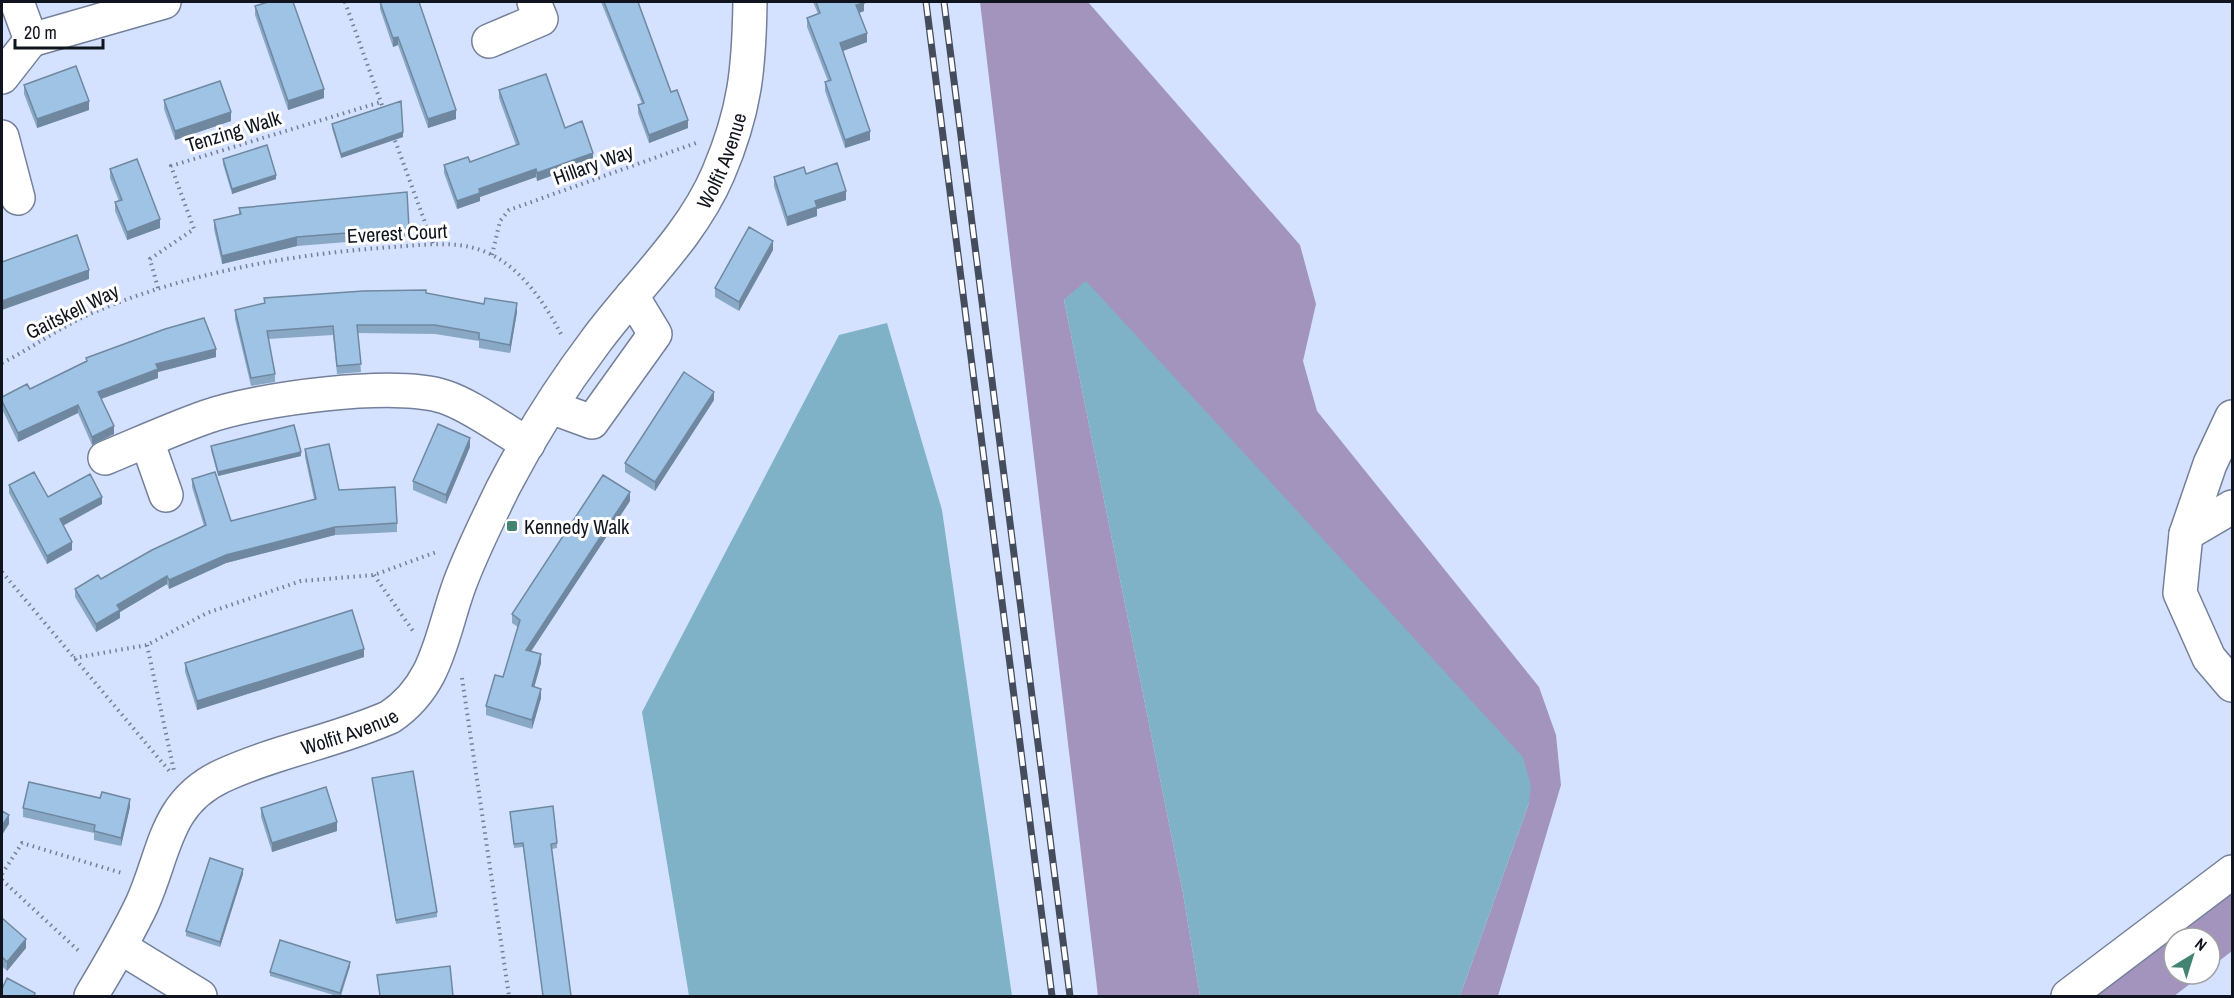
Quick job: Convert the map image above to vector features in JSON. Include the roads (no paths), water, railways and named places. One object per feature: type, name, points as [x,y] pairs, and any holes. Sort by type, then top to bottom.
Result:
[{"type":"street","points":[[17,2],[31,40]]},
{"type":"street","points":[[2,77],[31,40],[164,2]]},
{"type":"street","points":[[489,41],[541,19],[534,2]]},
{"type":"street","name":"Wolfit Avenue","points":[[105,973],[151,882],[163,840],[176,815],[192,797],[219,777],[288,750],[390,717],[404,707],[422,687],[435,663],[454,599],[482,534],[528,444],[572,374],[632,296],[670,252],[701,208],[734,130],[747,82],[750,2]]},
{"type":"street","points":[[2,137],[18,198]]},
{"type":"street","points":[[551,407],[592,422],[655,334],[632,296]]},
{"type":"street","points":[[105,458],[208,416],[256,405],[403,388],[445,397],[528,444]]},
{"type":"street","points":[[2232,417],[2211,464],[2186,534],[2180,593],[2209,658],[2232,685]]},
{"type":"street","points":[[147,441],[166,495]]},
{"type":"street","points":[[2186,534],[2232,507]]},
{"type":"street","points":[[2068,996],[2232,872]]},
{"type":"street","points":[[105,973],[200,996]]},
{"type":"water","points":[[1086,281],[1523,757],[1531,786],[1529,803],[1460,996],[1200,996],[1183,893],[1064,300]]},
{"type":"water","points":[[887,323],[942,510],[1012,996],[689,996],[642,712],[839,335]]},
{"type":"railway","points":[[926,2],[1052,996]]},
{"type":"railway","points":[[944,2],[1070,996]]},
{"type":"place","name":"Kennedy Walk","points":[[512,526]]}]
